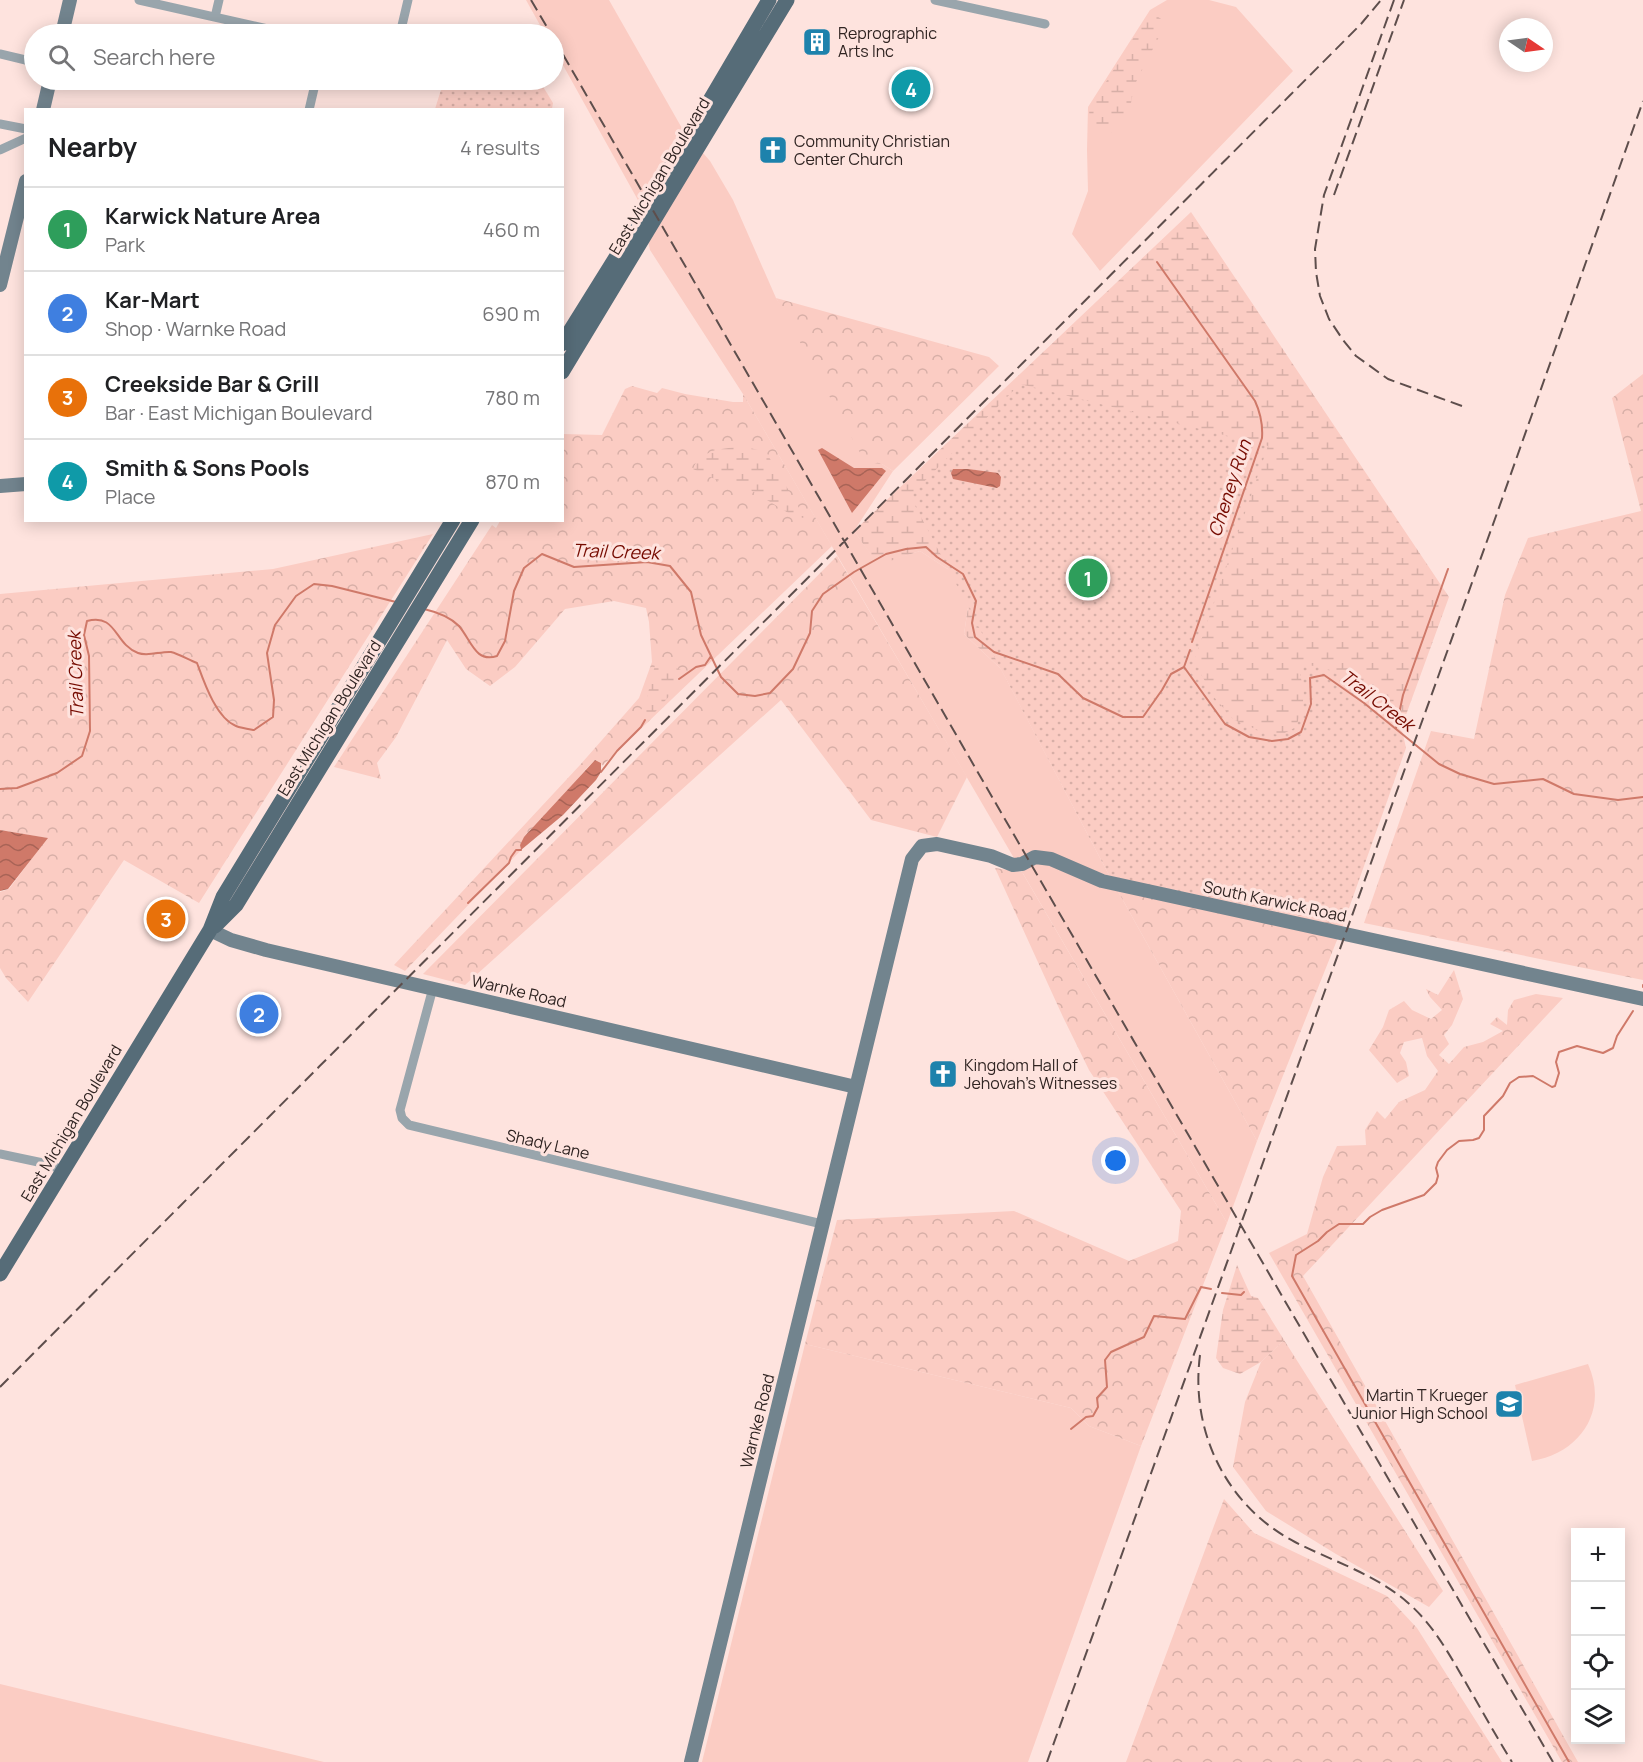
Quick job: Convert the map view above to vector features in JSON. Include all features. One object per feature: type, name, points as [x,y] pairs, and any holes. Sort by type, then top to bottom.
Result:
[{"type":"main road","name":"East Michigan Boulevard","points":[[566,346],[769,0]]},
{"type":"main road","name":"East Michigan Boulevard","points":[[566,346],[786,0]]},
{"type":"main road","name":"East Michigan Boulevard","points":[[0,1274],[210,930],[223,897],[452,522]]},
{"type":"main road","name":"East Michigan Boulevard","points":[[210,930],[236,905],[471,522]]},
{"type":"street","points":[[64,24],[70,0]]},
{"type":"street","points":[[139,0],[246,24]]},
{"type":"street","points":[[215,17],[219,0]]},
{"type":"street","points":[[402,24],[408,0]]},
{"type":"street","points":[[935,0],[1045,24]]},
{"type":"street","points":[[0,54],[24,60]]},
{"type":"street","points":[[43,108],[48,90]]},
{"type":"street","points":[[309,108],[314,90]]},
{"type":"street","points":[[0,124],[24,129]]},
{"type":"street","points":[[0,150],[24,139]]},
{"type":"street","points":[[0,285],[24,189]]},
{"type":"street","points":[[0,486],[24,484]]},
{"type":"street","name":"South Karwick Road","points":[[912,859],[922,846],[937,844],[991,856],[1013,865],[1022,864],[1035,857],[1051,859],[1102,881],[1643,999]]},
{"type":"street","name":"Warnke Road","points":[[691,1762],[912,859]]},
{"type":"street","name":"Warnke Road","points":[[210,930],[231,940],[266,950],[856,1087]]},
{"type":"street","name":"Shady Lane","points":[[433,988],[400,1110],[402,1118],[408,1125],[822,1224]]},
{"type":"street","points":[[0,1154],[43,1163],[63,1170]]},
{"type":"green space","points":[[526,0],[609,0],[683,130],[710,161],[733,200],[776,298],[882,464],[893,471],[854,531],[878,564],[920,551],[961,575],[970,594],[964,634],[1001,669],[1110,877],[1257,1141],[1227,1223],[743,394],[650,250],[639,202],[564,67],[564,24],[539,24]]},
{"type":"green space","points":[[1167,0],[1209,0],[1236,7],[1293,71],[1100,271],[1072,234],[1088,191],[1088,107],[1150,10]]},
{"type":"green space","points":[[1154,14],[1164,21],[1164,27],[1134,86],[1131,103],[1109,136],[1090,128],[1089,109],[1146,18]]},
{"type":"green space","points":[[441,90],[545,90],[553,103],[552,108],[435,108]]},
{"type":"green space","points":[[1191,212],[1449,597],[1395,745],[1300,743],[1001,669],[964,634],[970,594],[961,575],[920,551],[878,565],[854,531]]},
{"type":"green space","points":[[776,298],[989,357],[999,366],[893,471],[882,464],[865,462]]},
{"type":"green space","points":[[1643,374],[1643,980],[1364,923],[1431,731],[1474,739],[1505,595],[1528,538],[1641,511],[1612,398]]},
{"type":"green space","points":[[1020,384],[1268,446],[1194,661],[1213,696],[1234,720],[1265,733],[1281,735],[1296,727],[1303,698],[1301,665],[1330,670],[1398,712],[1406,748],[1343,925],[1110,877],[910,496]]},
{"type":"green space","points":[[632,386],[657,393],[662,388],[733,402],[743,402],[743,394],[832,546],[602,766],[595,760],[520,845],[521,850],[405,971],[394,965],[580,765],[639,698],[652,662],[646,608],[614,601],[565,609],[515,667],[490,686],[466,669],[447,640],[396,737],[377,763],[381,779],[334,767],[492,525],[496,528],[499,522],[564,522],[564,434],[602,435],[625,389]]},
{"type":"green space","points":[[742,446],[766,452],[805,518],[795,517],[747,488],[719,481],[693,469],[698,458],[715,450]]},
{"type":"green space","points":[[433,534],[199,903],[124,860],[28,1002],[0,968],[0,892],[9,889],[47,838],[0,830],[0,594],[273,569]]},
{"type":"green space","points":[[837,556],[967,777],[937,837],[871,820],[781,700],[465,985],[423,974]]},
{"type":"green space","points":[[666,664],[681,670],[680,684],[648,720],[645,720],[639,712],[645,705],[655,665]]},
{"type":"green space","points":[[995,868],[1022,872],[1227,1223],[1141,1446],[1089,1426],[1071,1408],[805,1344],[837,1220],[1014,1211],[1129,1261],[1178,1241],[1181,1211],[1089,1070]]},
{"type":"green space","points":[[1110,877],[1343,925],[1257,1141]]},
{"type":"green space","points":[[1454,970],[1463,999],[1452,1025],[1444,1035],[1449,1044],[1439,1055],[1449,1064],[1464,1047],[1483,1042],[1503,1031],[1490,1024],[1497,1017],[1507,1025],[1508,1010],[1514,1000],[1536,994],[1563,998],[1303,1276],[1578,1762],[1562,1762],[1269,1253],[1307,1234],[1323,1177],[1337,1146],[1366,1145],[1365,1130],[1377,1111],[1385,1119],[1399,1102],[1425,1090],[1438,1071],[1427,1056],[1422,1038],[1404,1042],[1400,1053],[1406,1062],[1409,1076],[1397,1083],[1369,1050],[1383,1027],[1389,1010],[1404,1001],[1412,1010],[1431,1019],[1442,1010],[1426,989],[1438,995]]},
{"type":"green space","points":[[1237,1265],[1251,1296],[1258,1298],[1284,1340],[1261,1362],[1240,1374],[1223,1368],[1216,1358],[1223,1310]]},
{"type":"green space","points":[[1284,1340],[1443,1591],[1429,1607],[1266,1511],[1233,1467],[1245,1402],[1261,1362]]},
{"type":"green space","points":[[805,1344],[1071,1408],[1089,1426],[1141,1446],[1028,1762],[702,1762]]},
{"type":"green space","points":[[1588,1364],[1594,1381],[1595,1398],[1586,1427],[1564,1449],[1532,1461],[1515,1385]]},
{"type":"green space","points":[[1224,1499],[1254,1533],[1387,1596],[1417,1628],[1502,1762],[1126,1762]]},
{"type":"green space","points":[[0,1684],[324,1762],[0,1762]]},
{"type":"water","points":[[822,448],[854,468],[882,468],[886,471],[852,513],[818,450]]},
{"type":"water","points":[[953,469],[998,473],[1001,477],[1000,486],[997,488],[953,479],[951,473]]},
{"type":"water","points":[[595,760],[601,763],[601,772],[596,780],[563,815],[521,850],[520,845],[524,837]]},
{"type":"water","points":[[0,830],[48,838],[8,889],[0,891]]},
{"type":"waterway","name":"Cheney Run","points":[[1157,262],[1255,401],[1262,424],[1262,438],[1192,642]]},
{"type":"waterway","name":"Trail Creek","points":[[424,609],[443,615],[459,626],[478,653],[483,656],[497,656],[505,641],[514,591],[524,568],[542,554],[574,567],[647,562],[670,566],[691,592],[701,635],[721,677],[738,694],[755,696],[770,693],[793,669],[810,633],[812,611],[823,594],[854,572],[886,554],[926,547],[963,574],[976,601],[972,623],[975,637],[994,652],[1058,674],[1083,698],[1123,717],[1143,717],[1171,674],[1184,667],[1225,724],[1249,737],[1272,741],[1288,739],[1301,732],[1311,704],[1310,678],[1324,675],[1364,703],[1439,764],[1460,774],[1494,784],[1543,779],[1574,794],[1618,800],[1643,797]]},
{"type":"waterway","points":[[1396,728],[1403,695],[1448,569]]},
{"type":"waterway","name":"Trail Creek","points":[[0,789],[17,788],[57,773],[82,756],[90,731],[89,656],[84,635],[87,621],[104,621],[130,649],[138,653],[171,652],[197,663],[212,699],[222,715],[236,726],[254,730],[273,717],[274,700],[267,653],[275,625],[296,596],[314,584],[332,586],[396,602]]},
{"type":"waterway","name":"Cheney Run","points":[[1184,667],[1190,650]]},
{"type":"waterway","points":[[679,679],[696,667],[705,665],[711,656]]},
{"type":"waterway","points":[[601,772],[645,720]]},
{"type":"waterway","points":[[468,903],[509,863],[516,850],[521,850]]},
{"type":"waterway","points":[[1569,1762],[1292,1276],[1296,1255],[1339,1224],[1363,1224],[1382,1210],[1424,1195],[1436,1183],[1438,1176],[1436,1168],[1447,1150],[1459,1141],[1479,1138],[1484,1130],[1484,1116],[1503,1096],[1510,1083],[1519,1077],[1533,1076],[1552,1087],[1555,1086],[1559,1073],[1556,1062],[1559,1052],[1577,1046],[1603,1053],[1613,1048],[1617,1036],[1633,1011]]},
{"type":"waterway","points":[[1071,1429],[1086,1417],[1093,1416],[1098,1407],[1097,1398],[1107,1387],[1105,1360],[1111,1352],[1144,1337],[1154,1316],[1185,1319],[1201,1287],[1211,1289]]},
{"type":"waterway","points":[[1222,1293],[1241,1295],[1244,1292]]},
{"type":"railway","points":[[531,0],[545,24]]},
{"type":"railway","points":[[0,1387],[1361,24],[1381,0]]},
{"type":"railway","points":[[1394,0],[1324,195],[1315,249],[1320,296],[1329,319],[1356,356],[1388,379],[1462,406]]},
{"type":"railway","points":[[1334,195],[1404,0]]},
{"type":"railway","points":[[564,56],[1553,1762]]},
{"type":"railway","points":[[1047,1762],[1643,101]]},
{"type":"railway","points":[[1200,1355],[1198,1383],[1207,1438],[1218,1464],[1232,1487],[1271,1527],[1295,1542],[1381,1583],[1407,1602],[1433,1630],[1447,1650],[1512,1762]]},
{"type":"place","name":"Reprographic Arts Inc","points":[[817,42]]},
{"type":"place","name":"Smith & Sons Pools","points":[[911,89]]},
{"type":"place","name":"Community Christian Center Church","points":[[773,150]]},
{"type":"place","name":"Karwick Nature Area","points":[[1088,578]]},
{"type":"place","name":"Creekside Bar & Grill","points":[[166,919]]},
{"type":"place","name":"Kar-Mart","points":[[259,1014]]},
{"type":"place","name":"Kingdom Hall of Jehovah's Witnesses","points":[[943,1074]]},
{"type":"place","name":"Martin T Krueger Junior High School","points":[[1509,1404]]}]
